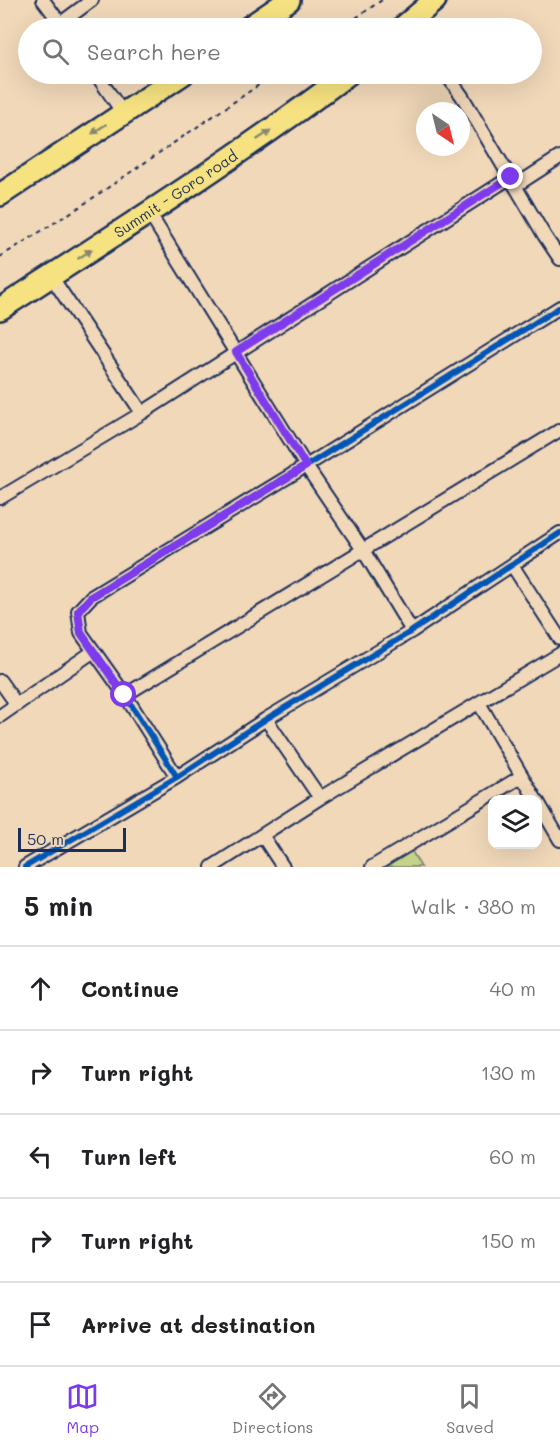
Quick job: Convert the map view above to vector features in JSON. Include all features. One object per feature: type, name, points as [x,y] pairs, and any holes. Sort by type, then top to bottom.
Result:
[{"type":"highway","points":[[263,18],[289,0]]},
{"type":"highway","points":[[417,18],[435,0]]},
{"type":"highway","points":[[0,195],[168,84]]},
{"type":"highway","name":"Summit - Goro road","points":[[0,309],[149,213],[286,120],[335,84]]},
{"type":"street","points":[[43,0],[57,18]]},
{"type":"street","points":[[72,18],[92,0]]},
{"type":"street","points":[[103,84],[123,113]]},
{"type":"street","points":[[453,84],[560,259]]},
{"type":"street","points":[[0,498],[142,413],[236,352],[513,182],[560,157]]},
{"type":"street","points":[[149,213],[306,466],[363,550],[412,632]]},
{"type":"street","points":[[51,276],[142,413]]},
{"type":"street","points":[[177,777],[81,633],[78,611],[91,597],[560,308]]},
{"type":"street","points":[[124,695],[560,430]]},
{"type":"street","points":[[33,865],[177,777],[266,719],[412,632],[560,533]]},
{"type":"street","points":[[512,565],[560,639]]},
{"type":"street","points":[[0,716],[94,651]]},
{"type":"street","points":[[213,867],[320,798],[560,654]]},
{"type":"street","points":[[0,681],[17,705]]},
{"type":"street","points":[[479,703],[533,795]]},
{"type":"street","points":[[266,719],[320,798]]},
{"type":"street","points":[[372,867],[522,776]]},
{"type":"street","points":[[542,809],[560,840]]},
{"type":"street","points":[[262,835],[283,867]]},
{"type":"path","points":[[356,18],[382,0]]},
{"type":"path","points":[[0,257],[81,206],[260,84]]},
{"type":"green space","points":[[410,848],[421,867],[378,867]]},
{"type":"cycle path","points":[[177,777],[125,695],[81,633],[78,611],[91,597],[560,307]]},
{"type":"cycle path","points":[[25,867],[177,777],[266,719],[412,631],[560,533]]},
{"type":"route","points":[[124,695],[81,633],[78,611],[91,597],[306,466],[236,352],[511,177]]}]
